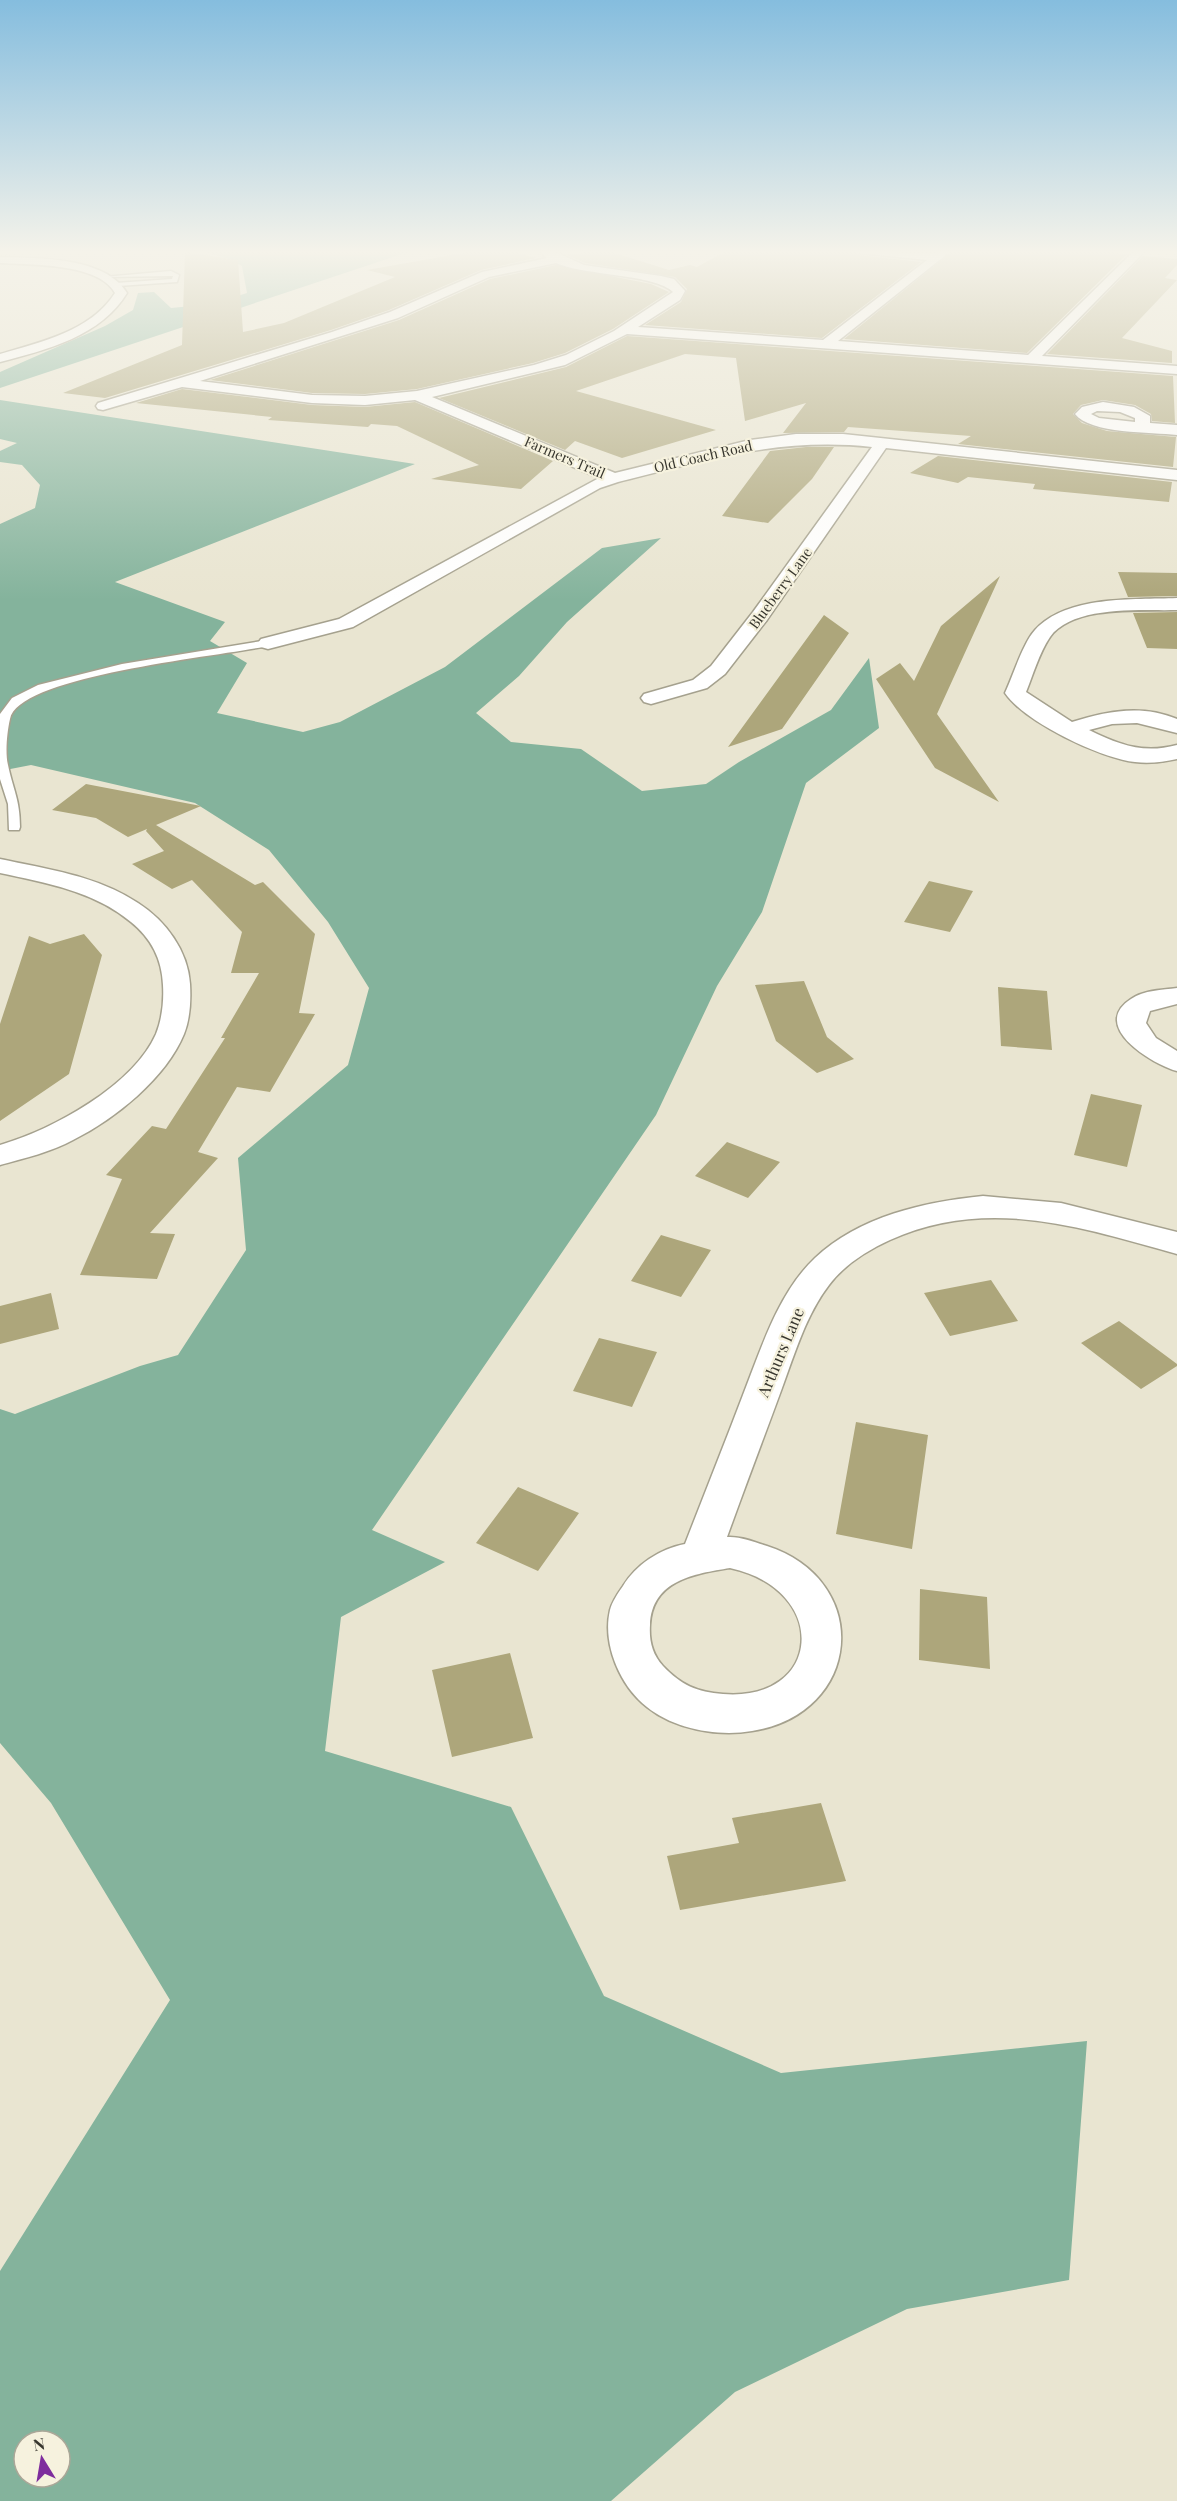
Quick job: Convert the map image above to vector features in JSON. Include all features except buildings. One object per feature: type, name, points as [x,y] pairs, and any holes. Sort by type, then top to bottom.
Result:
[{"type":"street","points":[[103,406],[230,367]]},
{"type":"street","points":[[179,382],[274,396],[362,400],[416,396],[538,367]]},
{"type":"street","points":[[1123,367],[1177,370]]},
{"type":"street","name":"Farmers Trail","points":[[416,396],[614,478]]},
{"type":"street","points":[[1142,427],[1177,430]]},
{"type":"street","name":"Old Coach Road","points":[[268,643],[346,623],[594,485],[614,478],[777,440],[820,438],[882,443],[1177,475]]},
{"type":"street","name":"Blueberry Lane","points":[[651,698],[700,684],[718,670],[798,564],[882,443]]},
{"type":"street","points":[[1177,604],[1124,604],[1090,609],[1064,617],[1047,629],[1015,693],[1026,705],[1104,746],[1131,755],[1151,757],[1177,752]]},
{"type":"street","points":[[1072,729],[1109,717],[1129,715],[1161,720],[1177,727]]},
{"type":"street","points":[[0,866],[80,884],[129,908],[165,942],[175,966],[177,1007],[169,1035],[155,1058],[116,1095],[71,1128],[31,1146],[0,1155]]},
{"type":"street","points":[[1177,996],[1158,998],[1140,1005],[1131,1017],[1133,1031],[1144,1045],[1177,1062]]},
{"type":"street","name":"Arthurs Lane","points":[[701,1553],[793,1314],[818,1275],[855,1244],[894,1223],[944,1209],[1002,1206],[1099,1220],[1177,1243]]},
{"type":"street","points":[[701,1553],[739,1554],[758,1558],[784,1571],[805,1590],[818,1612],[824,1637],[819,1662],[805,1684],[784,1702],[745,1714],[724,1716],[696,1711],[669,1699],[648,1681],[633,1659],[627,1636],[628,1612],[638,1591],[654,1573],[676,1560],[701,1553]]},
{"type":"lane","points":[[14,827],[14,804],[1,763],[4,717],[15,700],[42,687],[122,667],[268,643]]},
{"type":"green space","points":[[12,367],[64,367],[0,388],[0,372]]},
{"type":"green space","points":[[0,400],[415,464],[115,582],[225,622],[210,641],[247,663],[217,713],[303,732],[340,722],[445,667],[602,548],[661,538],[567,622],[519,676],[476,713],[511,742],[581,749],[642,791],[706,784],[739,762],[831,710],[869,658],[879,728],[806,783],[762,912],[717,986],[656,1115],[372,1530],[445,1562],[341,1617],[325,1751],[511,1807],[604,1996],[781,2073],[1087,2041],[1069,2280],[907,2309],[735,2392],[611,2501],[0,2501],[0,2271],[170,2000],[51,1803],[0,1743],[0,1409],[15,1414],[140,1366],[178,1355],[246,1250],[238,1158],[348,1065],[369,988],[328,922],[269,850],[195,803],[31,765],[0,771],[0,524],[35,508],[40,485],[22,465],[0,462],[0,451],[17,443],[0,439]]}]
